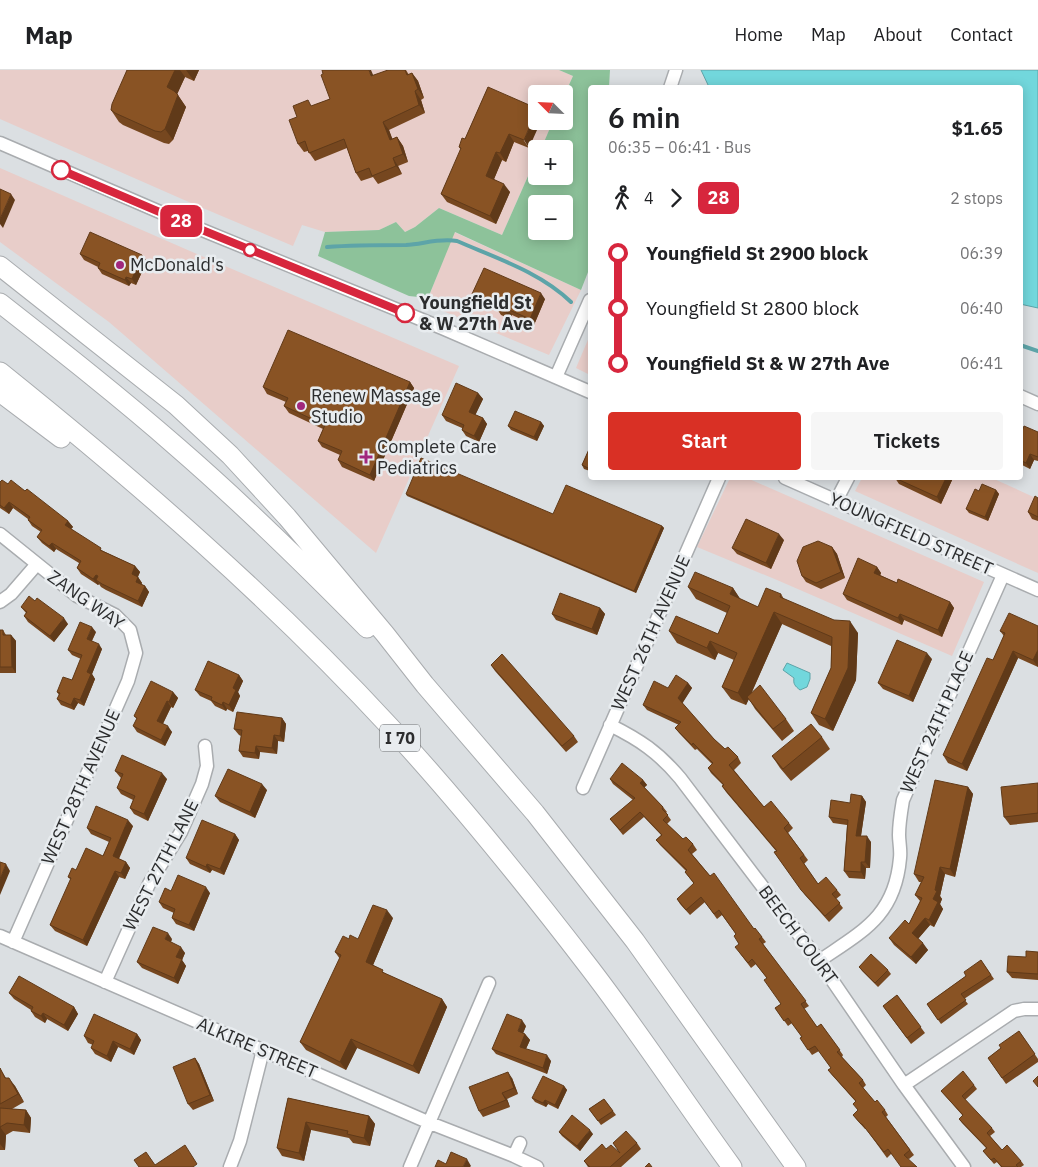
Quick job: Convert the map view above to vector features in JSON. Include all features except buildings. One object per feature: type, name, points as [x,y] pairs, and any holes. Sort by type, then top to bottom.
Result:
[{"type":"highway","points":[[0,266],[176,405],[230,455],[287,516],[375,621],[425,685],[535,813],[629,934],[796,1167]]},
{"type":"highway","points":[[0,303],[120,398],[205,472],[303,563],[425,685]]},
{"type":"highway","name":"I 70","points":[[0,372],[126,476],[264,598],[391,728],[500,854],[591,969],[732,1167]]},
{"type":"highway","points":[[0,392],[68,444],[126,476]]},
{"type":"street","points":[[671,85],[676,70]]},
{"type":"street","points":[[0,143],[190,225],[588,391]]},
{"type":"street","points":[[556,377],[588,305]]},
{"type":"street","points":[[1023,397],[1038,404]]},
{"type":"street","name":"WEST 26TH AVENUE","points":[[583,788],[717,480]]},
{"type":"street","name":"YOUNGFIELD STREET","points":[[789,480],[1038,590]]},
{"type":"street","points":[[836,501],[847,480]]},
{"type":"street","points":[[0,534],[37,564]]},
{"type":"street","name":"ZANG WAY","points":[[0,602],[11,594],[37,564],[77,596],[115,616],[130,630]]},
{"type":"street","name":"WEST 24TH PLACE","points":[[819,961],[866,928],[886,908],[897,878],[903,800],[1003,575]]},
{"type":"street","name":"WEST 28TH AVENUE","points":[[13,942],[128,681],[136,653],[130,630]]},
{"type":"street","name":"BEECH COURT","points":[[610,725],[646,745],[668,764],[819,961],[904,1085],[964,1167]]},
{"type":"street","name":"WEST 27TH LANE","points":[[105,982],[148,884],[181,832],[198,792],[206,773],[205,746]]},
{"type":"street","name":"ALKIRE STREET","points":[[0,936],[430,1123],[537,1167]]},
{"type":"street","points":[[410,1167],[489,983]]},
{"type":"street","points":[[904,1085],[1014,1012],[1024,1009],[1038,1009]]},
{"type":"street","points":[[230,1167],[242,1132],[263,1050]]},
{"type":"street","points":[[514,1156],[520,1143]]},
{"type":"shaded area","points":[[0,70],[559,70],[573,76],[569,85],[528,85],[528,130],[549,130],[545,140],[528,140],[528,176],[502,235],[439,208],[415,227],[405,232],[396,222],[379,230],[325,232],[302,225],[293,246],[0,119]]},
{"type":"shaded area","points":[[0,168],[459,366],[376,553],[109,322],[0,242]]},
{"type":"shaded area","points":[[454,232],[581,290],[549,355],[426,304]]},
{"type":"shaded area","points":[[588,340],[588,374],[576,368]]},
{"type":"shaded area","points":[[729,480],[752,480],[984,582],[952,656],[697,547]]},
{"type":"shaded area","points":[[861,480],[996,480],[1038,499],[1038,573],[855,491]]},
{"type":"green space","points":[[559,70],[610,70],[609,85],[588,85],[588,272],[581,290],[455,232],[428,298],[409,296],[318,256],[325,232],[379,230],[396,222],[405,232],[415,227],[439,208],[502,235],[528,176],[528,185],[573,185],[573,140],[545,140],[549,130],[573,130],[573,85],[569,85],[573,76]]},
{"type":"water","points":[[701,70],[1038,70],[1038,308],[1023,305],[1023,85],[708,85]]},
{"type":"water","points":[[787,663],[810,673],[807,687],[800,690],[796,686],[794,678],[783,670]]},
{"type":"waterway","points":[[327,247],[406,245],[437,241],[457,241],[532,274],[559,291],[571,302]]},
{"type":"waterway","points":[[1023,346],[1038,351]]},
{"type":"bus line","name":"28","points":[[61,170],[405,313]]},
{"type":"place","name":"McDonald's","points":[[120,265]]},
{"type":"place","name":"Youngfield St & W 27th Ave","points":[[405,313]]},
{"type":"place","name":"Renew Massage Studio","points":[[301,406]]},
{"type":"place","name":"Complete Care Pediatrics","points":[[366,457]]}]
